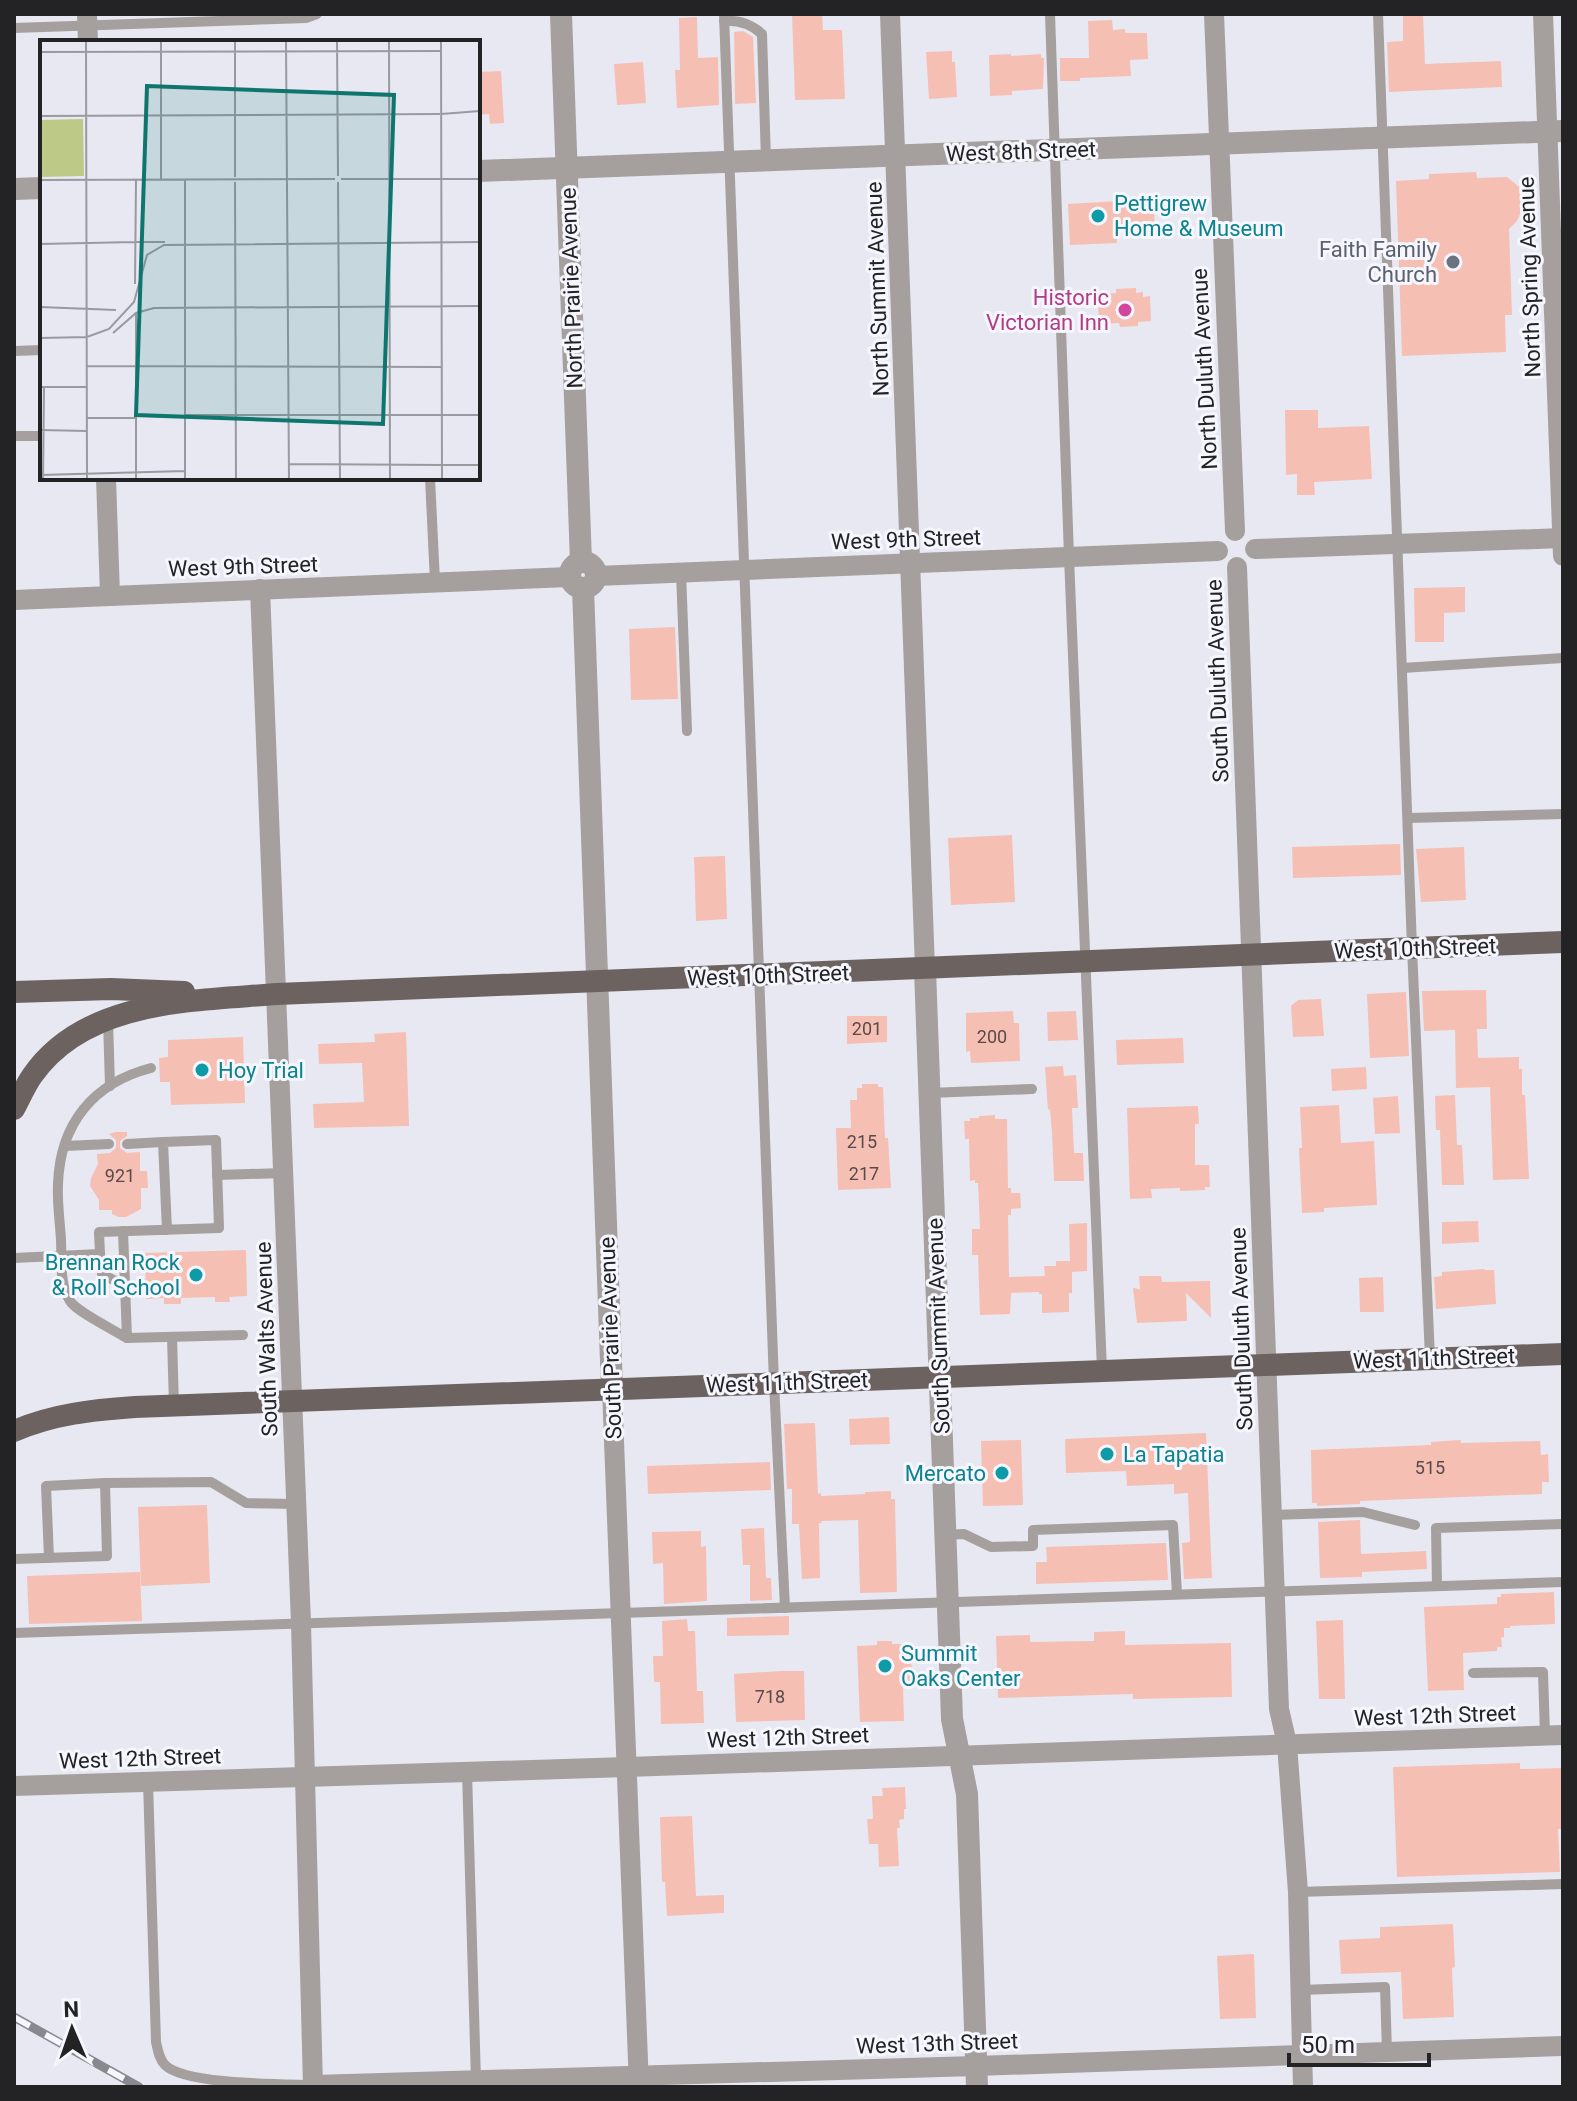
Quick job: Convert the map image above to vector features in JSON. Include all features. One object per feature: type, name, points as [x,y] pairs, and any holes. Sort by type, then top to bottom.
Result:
[{"type":"main road","name":"West 10th Street","points":[[14,1109],[33,1075],[65,1043],[108,1020],[181,1002],[277,994],[1563,942]]},
{"type":"main road","points":[[14,992],[111,989],[277,994]]},
{"type":"main road","name":"West 11th Street","points":[[14,1431],[72,1413],[174,1406],[1563,1354]]},
{"type":"street","name":"North Prairie Avenue","points":[[561,14],[582,576]]},
{"type":"street","name":"North Summit Avenue","points":[[890,14],[909,563]]},
{"type":"street","name":"North Duluth Avenue","points":[[1214,14],[1235,531]]},
{"type":"street","name":"North Spring Avenue","points":[[1543,14],[1555,132],[1563,556]]},
{"type":"street","name":"West 8th Street","points":[[480,171],[1555,132]]},
{"type":"street","points":[[14,189],[40,188]]},
{"type":"street","points":[[106,480],[110,595]]},
{"type":"street","points":[[1235,531],[1247,534],[1255,549],[1251,560],[1237,567],[1223,561],[1218,551],[1225,535],[1235,531]]},
{"type":"street","points":[[1255,549],[1563,538]]},
{"type":"street","name":"West 9th Street","points":[[14,600],[1218,551]]},
{"type":"street","name":"South Summit Avenue","points":[[909,563],[952,1719],[967,1794],[977,2076]]},
{"type":"street","name":"South Duluth Avenue","points":[[1237,567],[1279,1709],[1287,1744],[1298,1892],[1303,2087]]},
{"type":"street","name":"South Prairie Avenue","points":[[582,576],[639,2082]]},
{"type":"street","name":"South Walts Avenue","points":[[260,589],[301,1623],[313,2086]]},
{"type":"street","name":"West 12th Street","points":[[14,1786],[1554,1735]]},
{"type":"street","name":"West 13th Street","points":[[313,2086],[476,2081],[639,2082],[977,2076],[1302,2055],[1563,2046]]},
{"type":"lane","points":[[14,28],[306,18],[317,14]]},
{"type":"lane","points":[[1050,14],[1102,1370]]},
{"type":"lane","points":[[1378,14],[1430,1358]]},
{"type":"lane","points":[[766,160],[762,34],[754,26],[724,17],[785,1608]]},
{"type":"lane","points":[[14,351],[40,350]]},
{"type":"lane","points":[[14,436],[40,436]]},
{"type":"lane","points":[[430,480],[435,582]]},
{"type":"lane","points":[[681,572],[687,731]]},
{"type":"lane","points":[[1402,668],[1563,658]]},
{"type":"lane","points":[[1408,818],[1563,814]]},
{"type":"lane","points":[[108,1020],[110,1086]]},
{"type":"lane","points":[[151,1068],[126,1076],[110,1086],[93,1099],[73,1123],[58,1183],[63,1282],[71,1302],[127,1338],[243,1335]]},
{"type":"lane","points":[[929,1093],[1032,1089]]},
{"type":"lane","points":[[125,1286],[102,1274],[99,1232],[219,1228],[216,1140],[127,1144]]},
{"type":"lane","points":[[163,1142],[167,1230]]},
{"type":"lane","points":[[65,1146],[109,1144]]},
{"type":"lane","points":[[217,1175],[284,1173]]},
{"type":"lane","points":[[123,1231],[127,1338]]},
{"type":"lane","points":[[14,1258],[100,1254]]},
{"type":"lane","points":[[172,1337],[174,1406]]},
{"type":"lane","points":[[49,1558],[46,1486],[211,1482],[246,1503],[296,1504]]},
{"type":"lane","points":[[14,1559],[107,1556],[105,1483]]},
{"type":"lane","points":[[1272,1515],[1363,1512],[1415,1525]]},
{"type":"lane","points":[[1437,1586],[1436,1528],[1563,1524]]},
{"type":"lane","points":[[945,1535],[964,1534],[991,1547],[1033,1546],[1033,1530],[1173,1525],[1177,1594]]},
{"type":"lane","points":[[14,1633],[1563,1582]]},
{"type":"lane","points":[[1473,1673],[1543,1672],[1554,1735]]},
{"type":"lane","points":[[467,1772],[476,2081]]},
{"type":"lane","points":[[148,1782],[156,2042],[159,2055],[164,2064],[175,2072],[190,2076],[313,2086]]},
{"type":"lane","points":[[1298,1892],[1563,1884]]},
{"type":"lane","points":[[1300,1990],[1385,1987],[1387,2052]]},
{"type":"building","points":[[792,14],[822,14],[823,30],[842,30],[845,99],[795,100]]},
{"type":"building","points":[[1403,14],[1423,14],[1425,64],[1501,61],[1502,87],[1389,92],[1387,42],[1403,41]]},
{"type":"building","points":[[697,17],[698,58],[718,57],[719,105],[677,108],[675,70],[680,70],[679,18]]},
{"type":"building","points":[[1112,20],[1113,30],[1147,33],[1148,59],[1130,60],[1131,76],[1060,81],[1060,58],[1089,58],[1088,21]]},
{"type":"building","points":[[743,31],[753,37],[756,103],[735,104],[734,32]]},
{"type":"building","points":[[952,51],[957,97],[929,99],[926,52]]},
{"type":"building","points":[[1041,54],[1044,58],[1043,89],[990,96],[989,55]]},
{"type":"building","points":[[643,62],[646,103],[617,105],[614,64]]},
{"type":"building","points":[[501,71],[504,123],[490,124],[489,114],[480,115],[480,72]]},
{"type":"building","points":[[1476,172],[1477,178],[1507,177],[1522,193],[1522,209],[1509,229],[1512,315],[1505,315],[1506,352],[1402,356],[1396,181],[1429,179],[1429,174]]},
{"type":"building","points":[[1153,199],[1155,226],[1117,228],[1117,243],[1070,245],[1068,204]]},
{"type":"building","name":"Historic Victorian Inn","points":[[1136,288],[1136,293],[1143,292],[1143,297],[1150,296],[1151,321],[1138,322],[1138,326],[1099,324],[1098,300],[1101,300],[1101,294]]},
{"type":"building","points":[[1285,410],[1318,410],[1318,428],[1369,426],[1372,479],[1314,482],[1315,495],[1297,495],[1297,474],[1286,475]]},
{"type":"building","points":[[1465,587],[1465,612],[1444,613],[1444,642],[1415,642],[1414,588]]},
{"type":"building","points":[[675,627],[678,699],[631,700],[629,629]]},
{"type":"building","points":[[1012,835],[1015,902],[951,905],[948,838]]},
{"type":"building","points":[[1400,844],[1401,875],[1293,878],[1292,847]]},
{"type":"building","points":[[1464,847],[1466,900],[1421,902],[1416,849]]},
{"type":"building","points":[[725,856],[727,919],[696,921],[694,857]]},
{"type":"building","points":[[1486,990],[1487,1029],[1477,1029],[1478,1058],[1519,1057],[1522,1095],[1525,1095],[1529,1179],[1493,1180],[1490,1087],[1456,1088],[1455,1030],[1424,1031],[1422,991]]},
{"type":"building","points":[[1406,992],[1409,1056],[1370,1058],[1367,994]]},
{"type":"building","points":[[1321,999],[1324,1036],[1293,1037],[1291,1006],[1298,1000]]},
{"type":"building","points":[[1013,1011],[1014,1023],[1019,1023],[1020,1061],[971,1063],[970,1051],[966,1052],[966,1013]]},
{"type":"building","points":[[1076,1011],[1078,1040],[1048,1041],[1047,1012]]},
{"type":"building","points":[[847,1016],[887,1016],[887,1042],[847,1044]]},
{"type":"building","points":[[406,1032],[409,1126],[314,1128],[313,1104],[364,1102],[362,1063],[319,1064],[318,1044],[375,1042],[374,1034]]},
{"type":"building","name":"Hoy Trial","points":[[243,1037],[245,1103],[171,1105],[170,1082],[160,1082],[159,1058],[168,1057],[168,1040]]},
{"type":"building","points":[[1183,1038],[1184,1063],[1117,1065],[1116,1040]]},
{"type":"building","points":[[1063,1066],[1064,1076],[1076,1075],[1078,1108],[1072,1108],[1074,1153],[1083,1153],[1084,1181],[1054,1181],[1045,1067]]},
{"type":"building","points":[[1366,1067],[1367,1089],[1332,1091],[1331,1069]]},
{"type":"building","points":[[862,1084],[883,1087],[891,1188],[838,1190],[836,1128],[851,1128],[850,1100],[857,1100],[857,1088],[862,1088]]},
{"type":"building","points":[[1455,1095],[1457,1145],[1462,1145],[1464,1185],[1442,1185],[1435,1096]]},
{"type":"building","points":[[1398,1096],[1400,1133],[1375,1134],[1373,1098]]},
{"type":"building","points":[[1339,1105],[1341,1143],[1374,1141],[1377,1205],[1324,1208],[1324,1212],[1302,1213],[1300,1107]]},
{"type":"building","points":[[1198,1106],[1195,1165],[1209,1165],[1210,1187],[1180,1191],[1180,1188],[1151,1189],[1152,1198],[1130,1199],[1127,1108]]},
{"type":"building","points":[[995,1115],[995,1119],[1007,1119],[1008,1188],[1011,1188],[1011,1193],[1020,1193],[1021,1208],[1011,1209],[1011,1215],[1008,1215],[1009,1277],[1045,1276],[1044,1266],[1056,1266],[1056,1261],[1070,1261],[1069,1224],[1087,1223],[1087,1271],[1072,1272],[1069,1312],[1042,1313],[1042,1294],[1039,1292],[1011,1293],[1010,1314],[980,1315],[978,1255],[972,1255],[972,1229],[980,1229],[978,1183],[970,1181],[969,1139],[965,1139],[964,1121]]},
{"type":"building","points":[[127,1132],[127,1136],[120,1141],[120,1148],[127,1153],[140,1152],[140,1171],[147,1171],[148,1188],[141,1188],[141,1209],[126,1217],[112,1214],[112,1210],[99,1210],[99,1200],[90,1186],[98,1164],[97,1154],[110,1153],[116,1148],[116,1140],[109,1134]]},
{"type":"building","points":[[1478,1221],[1479,1242],[1442,1244],[1442,1222]]},
{"type":"building","name":"Brennan Rock & Roll School","points":[[246,1250],[247,1296],[229,1297],[230,1302],[215,1302],[215,1297],[181,1298],[181,1304],[164,1304],[164,1298],[146,1299],[145,1253]]},
{"type":"building","points":[[1494,1270],[1496,1304],[1436,1309],[1434,1277],[1442,1276],[1442,1272]]},
{"type":"building","points":[[1139,1276],[1161,1276],[1162,1282],[1210,1281],[1211,1318],[1186,1293],[1187,1321],[1137,1323],[1133,1288],[1140,1289]]},
{"type":"building","points":[[1383,1277],[1384,1312],[1360,1312],[1359,1278]]},
{"type":"building","points":[[889,1417],[890,1444],[850,1445],[849,1419]]},
{"type":"building","points":[[815,1423],[818,1494],[891,1491],[891,1499],[895,1499],[897,1592],[860,1593],[858,1520],[819,1523],[820,1578],[802,1579],[799,1524],[792,1524],[792,1489],[787,1489],[784,1424]]},
{"type":"building","points":[[1206,1433],[1212,1578],[1184,1579],[1182,1543],[1190,1542],[1188,1493],[1174,1494],[1174,1484],[1127,1486],[1126,1471],[1066,1473],[1065,1439]]},
{"type":"building","name":"Mercato","points":[[1021,1440],[1023,1505],[983,1506],[981,1441]]},
{"type":"building","points":[[1461,1440],[1461,1443],[1540,1441],[1541,1455],[1548,1454],[1549,1482],[1542,1482],[1542,1494],[1360,1501],[1360,1504],[1317,1506],[1317,1503],[1312,1503],[1311,1450],[1431,1445],[1431,1442]]},
{"type":"building","points":[[770,1462],[771,1490],[648,1494],[647,1466]]},
{"type":"building","points":[[207,1505],[210,1583],[141,1586],[138,1507]]},
{"type":"building","points":[[1360,1520],[1361,1554],[1426,1551],[1427,1569],[1362,1572],[1362,1577],[1320,1578],[1318,1522]]},
{"type":"building","points":[[764,1528],[766,1578],[771,1578],[772,1600],[750,1601],[750,1565],[743,1565],[741,1529]]},
{"type":"building","points":[[701,1531],[701,1547],[706,1546],[707,1601],[664,1604],[663,1563],[653,1564],[652,1532]]},
{"type":"building","points":[[1166,1543],[1168,1580],[1036,1584],[1036,1562],[1047,1562],[1046,1547]]},
{"type":"building","points":[[140,1572],[142,1621],[29,1624],[27,1576]]},
{"type":"building","points":[[1554,1592],[1555,1624],[1504,1628],[1502,1647],[1497,1647],[1497,1651],[1463,1653],[1464,1690],[1428,1691],[1424,1607],[1497,1604],[1497,1597],[1501,1594]]},
{"type":"building","points":[[789,1616],[789,1635],[727,1636],[727,1618]]},
{"type":"building","points":[[687,1619],[688,1631],[695,1631],[697,1691],[703,1691],[704,1723],[661,1724],[660,1682],[654,1682],[653,1656],[663,1656],[662,1621]]},
{"type":"building","points":[[1343,1620],[1345,1699],[1319,1699],[1316,1621]]},
{"type":"building","points":[[1125,1631],[1125,1645],[1231,1643],[1232,1697],[1133,1699],[1133,1694],[998,1698],[996,1636],[1030,1635],[1030,1642],[1094,1641],[1094,1632]]},
{"type":"building","name":"Summit Oaks Center","points":[[877,1641],[911,1644],[912,1686],[903,1686],[904,1721],[860,1722],[857,1646],[877,1645]]},
{"type":"building","points":[[804,1671],[805,1720],[736,1722],[734,1674]]},
{"type":"building","points":[[1520,1763],[1520,1769],[1563,1768],[1563,1829],[1558,1829],[1560,1872],[1397,1877],[1393,1767]]},
{"type":"building","points":[[905,1787],[906,1809],[904,1819],[899,1820],[900,1828],[897,1828],[899,1866],[879,1867],[878,1844],[869,1844],[867,1819],[873,1819],[872,1796],[883,1796],[882,1788]]},
{"type":"building","points":[[692,1816],[696,1896],[724,1895],[724,1913],[667,1916],[665,1882],[662,1882],[660,1817]]},
{"type":"building","points":[[1453,1924],[1454,2017],[1403,2019],[1401,1972],[1341,1974],[1339,1940],[1380,1938],[1380,1927]]},
{"type":"building","points":[[1254,1954],[1256,2018],[1220,2019],[1217,1956]]},
{"type":"railway","points":[[14,2017],[139,2087]]},
{"type":"place","name":"Pettigrew Home & Museum","points":[[1098,216]]},
{"type":"place","name":"Faith Family Church","points":[[1453,262]]},
{"type":"place","name":"Historic Victorian Inn","points":[[1125,310]]},
{"type":"place","name":"Hoy Trial","points":[[202,1070]]},
{"type":"place","name":"Brennan Rock & Roll School","points":[[196,1275]]},
{"type":"place","name":"La Tapatia","points":[[1107,1454]]},
{"type":"place","name":"Mercato","points":[[1002,1473]]},
{"type":"place","name":"Summit Oaks Center","points":[[885,1666]]}]
